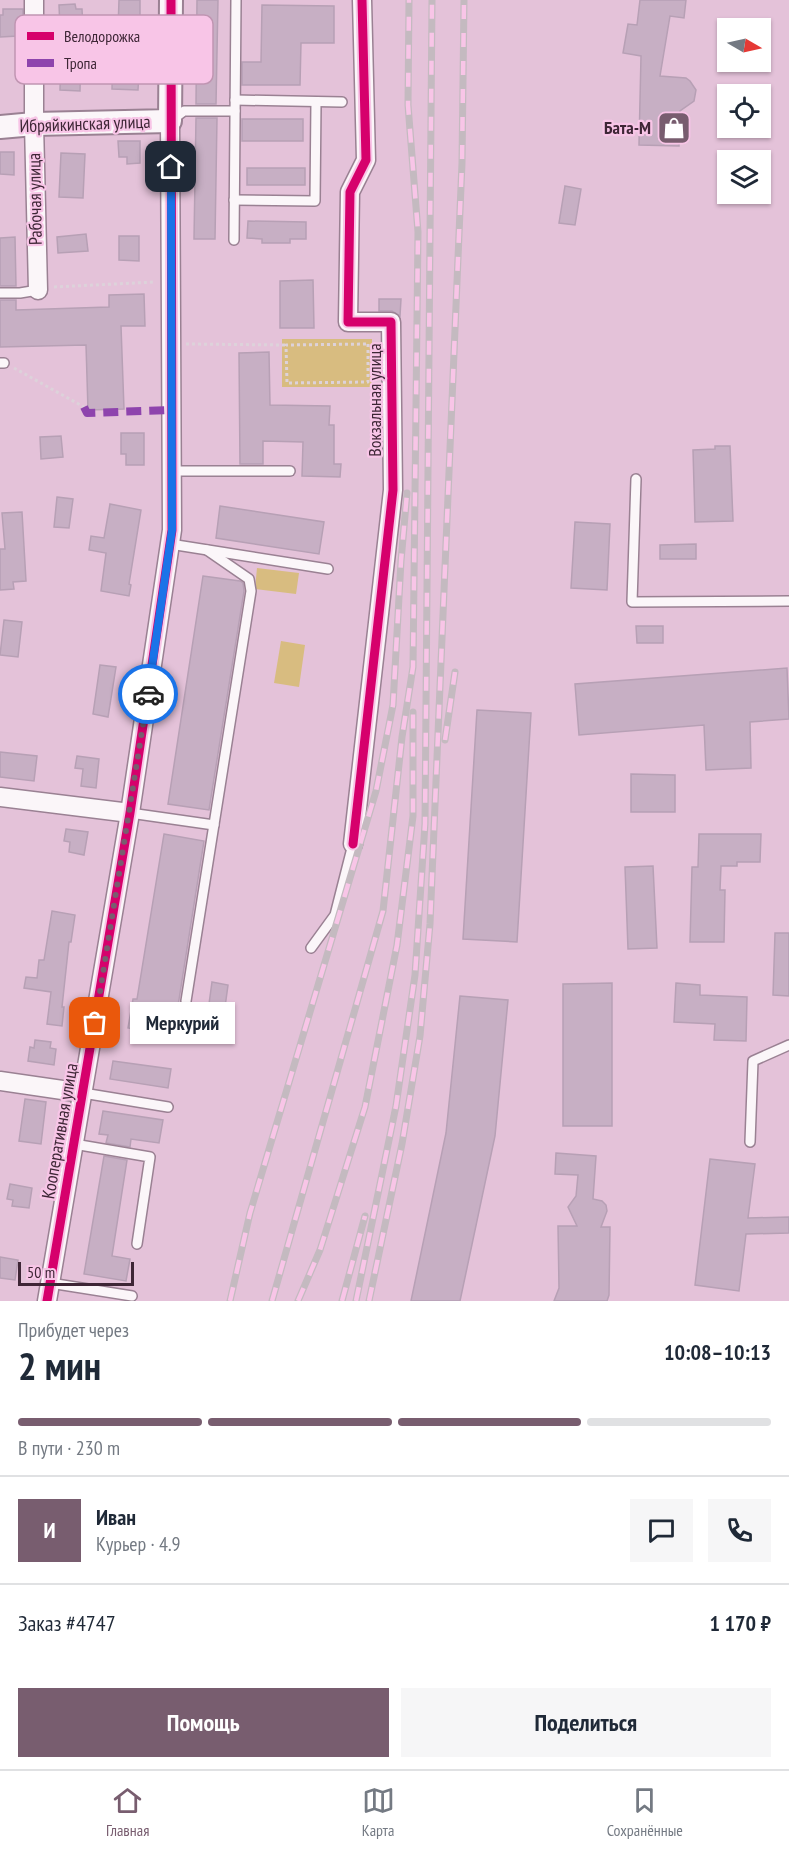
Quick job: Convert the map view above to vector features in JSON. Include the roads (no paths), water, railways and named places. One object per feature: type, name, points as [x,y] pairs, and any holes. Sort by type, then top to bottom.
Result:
[{"type":"street","name":"Кооперативная улица","points":[[171,0],[171,15]]},
{"type":"street","name":"Вокзальная улица","points":[[353,844],[393,490],[391,322],[348,322],[350,192],[366,160],[362,0]]},
{"type":"street","name":"Рабочая улица","points":[[34,84],[38,290]]},
{"type":"street","name":"Кооперативная улица","points":[[47,1301],[130,813],[172,530],[170,84]]},
{"type":"street","name":"Ибряйкинская улица","points":[[0,127],[170,121]]},
{"type":"street","points":[[0,797],[130,813]]},
{"type":"street","points":[[0,1081],[83,1094]]},
{"type":"lane","points":[[234,240],[236,0]]},
{"type":"lane","points":[[235,100],[342,102]]},
{"type":"lane","points":[[234,200],[315,201],[316,102]]},
{"type":"lane","points":[[170,121],[184,111],[235,111]]},
{"type":"lane","points":[[0,293],[38,290]]},
{"type":"lane","points":[[172,471],[290,471]]},
{"type":"lane","points":[[636,479],[632,602],[789,602]]},
{"type":"lane","points":[[170,544],[328,569]]},
{"type":"lane","points":[[186,1000],[251,584],[249,579],[207,550]]},
{"type":"lane","points":[[130,813],[214,825]]},
{"type":"lane","points":[[311,948],[335,915],[353,844]]},
{"type":"lane","points":[[750,1142],[753,1061],[789,1046]]},
{"type":"lane","points":[[83,1094],[168,1107]]},
{"type":"lane","points":[[75,1144],[150,1157],[136,1244]]},
{"type":"lane","points":[[50,1282],[132,1296]]},
{"type":"railway","points":[[272,1301],[383,911],[402,737],[413,667],[418,232],[408,105],[409,0]]},
{"type":"railway","points":[[356,1301],[396,1106],[415,975],[425,824],[432,0]]},
{"type":"railway","points":[[369,1301],[402,1144],[420,1036],[430,924],[462,163],[464,0]]},
{"type":"railway","points":[[230,1301],[250,1213],[376,791],[393,705],[407,493]]},
{"type":"railway","points":[[445,740],[455,672]]},
{"type":"railway","points":[[298,1301],[320,1250],[365,1107],[397,945],[413,816],[413,712]]},
{"type":"railway","points":[[342,1301],[365,1216]]},
{"type":"place","name":"Бата-М","points":[[674,128]]},
{"type":"place","name":"Меркурий","points":[[95,1023]]}]
